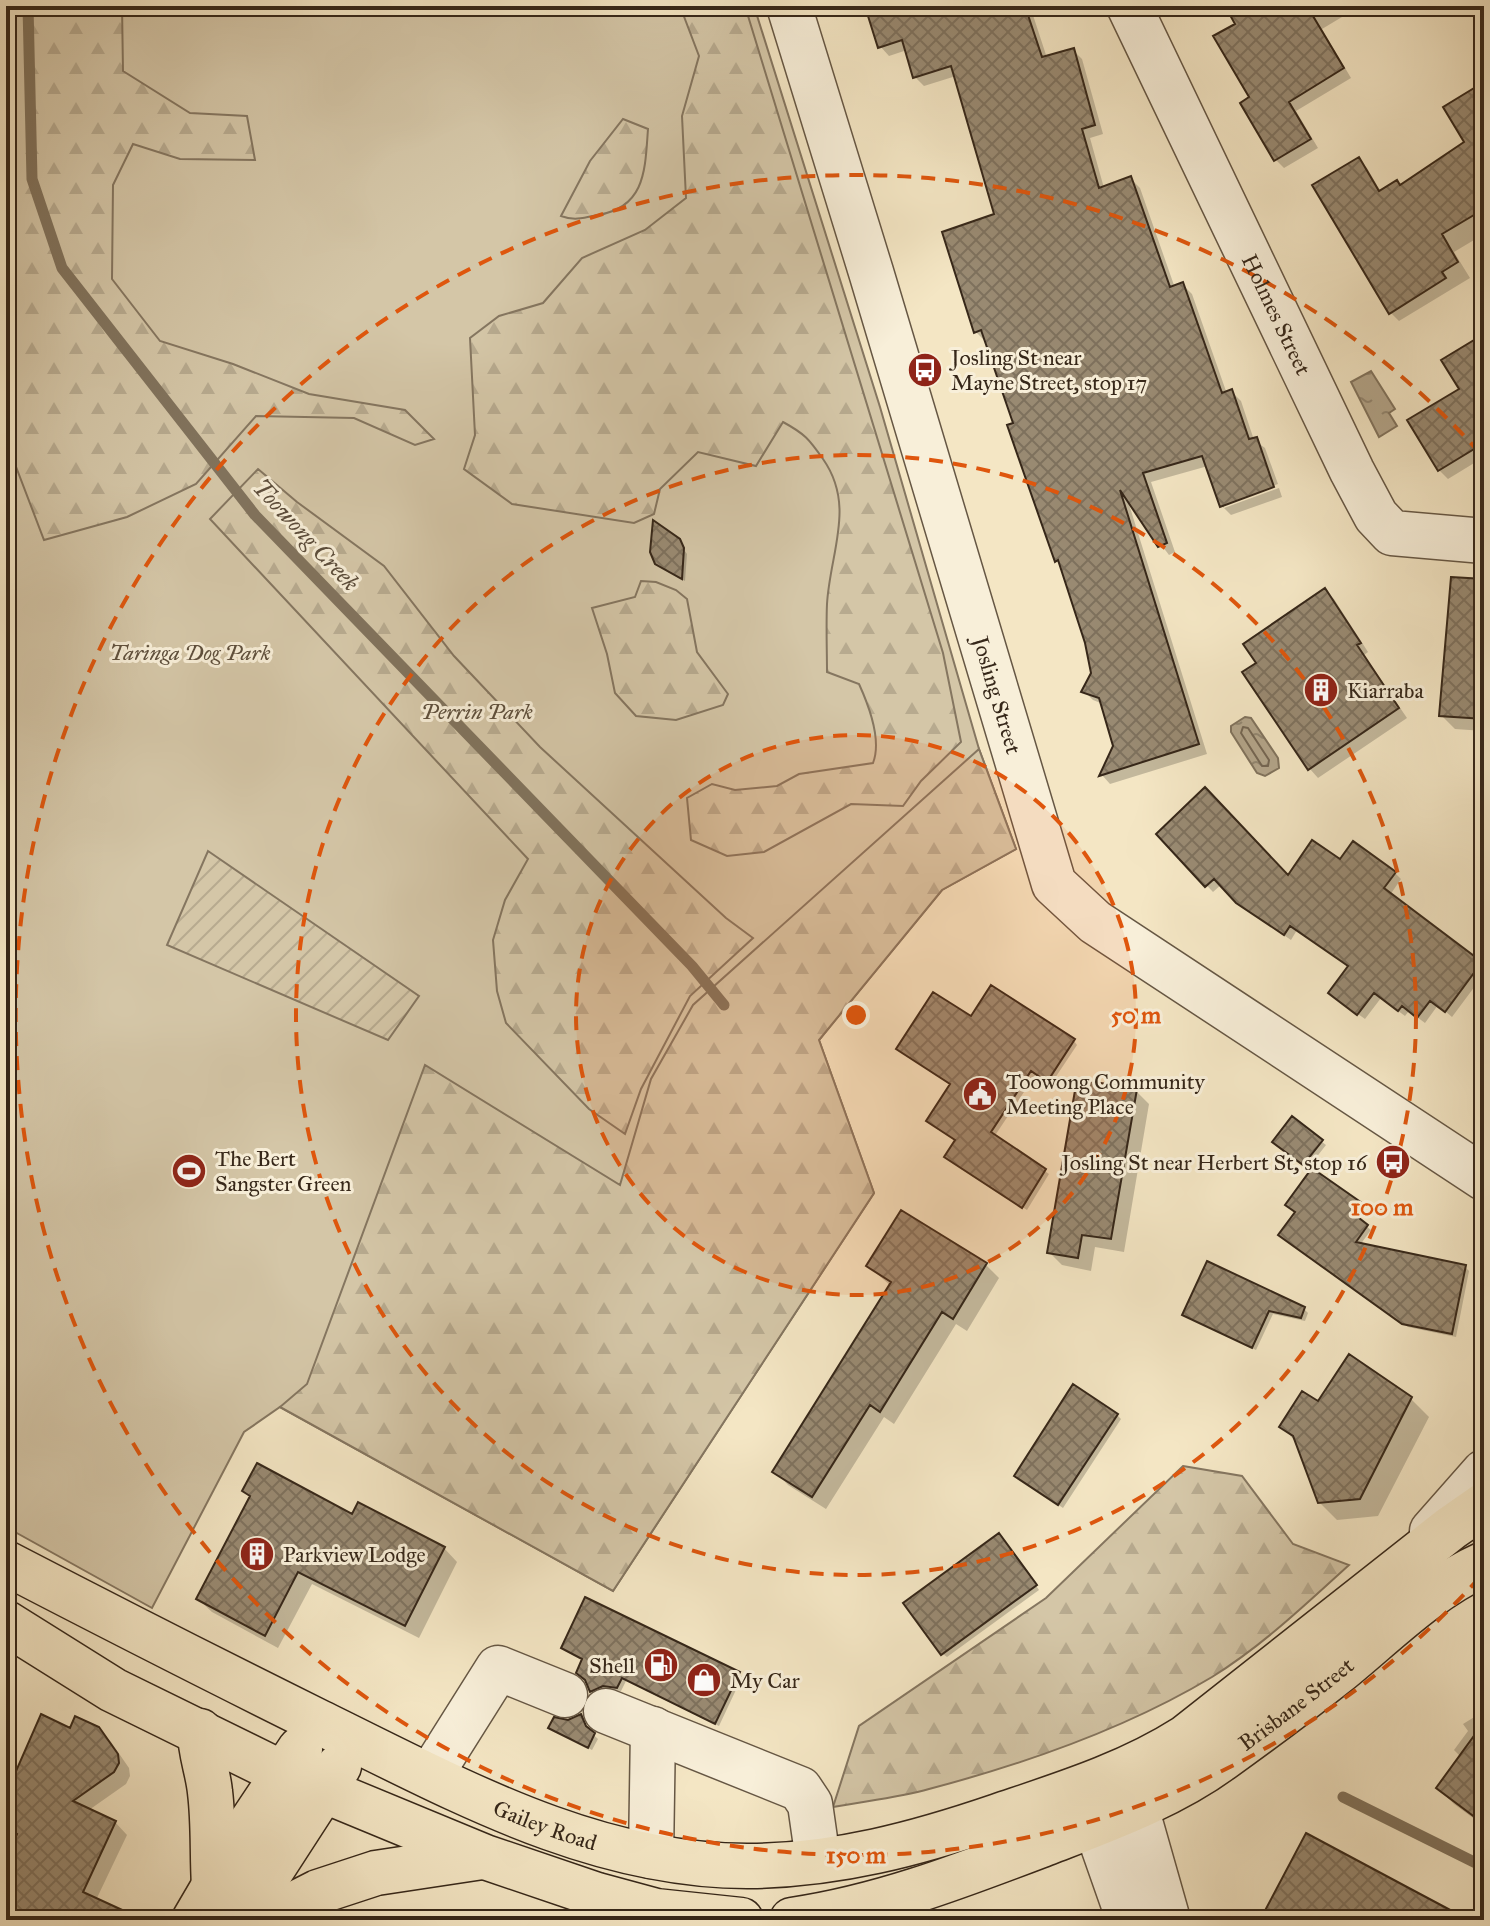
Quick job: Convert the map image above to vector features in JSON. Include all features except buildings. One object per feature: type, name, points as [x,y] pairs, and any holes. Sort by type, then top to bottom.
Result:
[{"type":"main road","name":"Brisbane Street","points":[[1131,1788],[1161,1753],[1186,1737],[1484,1505]]},
{"type":"main road","name":"Gailey Road","points":[[6,1563],[131,1630],[430,1776],[529,1822],[601,1846],[679,1861],[750,1866],[872,1854],[914,1842],[1088,1806]]},
{"type":"main road","name":"Brisbane Street","points":[[1131,1788],[1173,1790],[1218,1762],[1338,1672],[1427,1598],[1484,1564]]},
{"type":"main road","points":[[6,1623],[113,1690],[304,1781],[485,1857],[597,1895],[656,1911],[741,1920]]},
{"type":"main road","points":[[200,1731],[200,1752],[207,1772],[211,1806],[204,1903]]},
{"type":"main road","points":[[243,1920],[260,1888],[304,1781],[336,1731]]},
{"type":"main road","points":[[204,1903],[252,1821],[304,1781]]},
{"type":"main road","name":"Gailey Road","points":[[792,1920],[831,1914],[903,1895],[1131,1788]]},
{"type":"main road","points":[[263,1920],[318,1892],[376,1873],[485,1857]]},
{"type":"street","name":"Josling Street","points":[[789,6],[1054,884],[1095,922],[1484,1178]]},
{"type":"street","name":"Holmes Street","points":[[1129,6],[1376,516],[1386,529],[1395,534],[1484,541]]},
{"type":"street","points":[[1396,1572],[1484,1472]]},
{"type":"street","points":[[430,1776],[498,1668],[565,1695]]},
{"type":"street","points":[[606,1711],[800,1789],[810,1804],[818,1860]]},
{"type":"street","points":[[651,1856],[653,1729]]},
{"type":"street","points":[[1131,1788],[1168,1920]]},
{"type":"street","points":[[1088,1806],[1129,1920]]},
{"type":"green space","name":"Perrin Park","points":[[6,6],[754,6],[880,407],[979,749],[1016,849],[942,890],[819,1040],[874,1193],[613,1591],[280,1407],[244,1432],[152,1608],[6,1527]]},
{"type":"green space","points":[[6,6],[122,6],[123,71],[190,113],[247,116],[255,160],[180,159],[133,144],[113,185],[112,279],[160,341],[233,364],[309,394],[405,410],[434,439],[415,445],[354,418],[256,416],[196,484],[127,517],[44,540],[6,447]]},
{"type":"green space","points":[[680,6],[745,6],[943,653],[961,742],[921,781],[903,806],[851,804],[764,852],[727,856],[691,840],[687,798],[712,784],[735,790],[777,786],[799,774],[873,763],[876,744],[873,723],[859,684],[827,672],[827,604],[840,512],[833,477],[823,459],[806,438],[783,422],[756,466],[698,452],[660,489],[654,514],[634,523],[512,504],[464,469],[475,435],[470,338],[499,316],[543,303],[582,258],[645,230],[686,198],[682,116],[699,56]]},
{"type":"green space","points":[[623,119],[648,129],[644,172],[634,195],[614,211],[579,218],[561,216],[590,161]]},
{"type":"green space","points":[[258,469],[384,566],[454,656],[540,747],[726,918],[753,938],[690,996],[641,1089],[625,1134],[589,1109],[506,1023],[497,991],[493,940],[505,900],[528,859],[210,519]]},
{"type":"green space","points":[[641,581],[656,582],[676,590],[687,599],[697,652],[728,694],[723,705],[676,720],[636,716],[615,693],[607,654],[592,608],[635,597]]},
{"type":"green space","points":[[979,749],[1016,849],[942,890],[819,1040],[874,1193],[613,1591],[280,1407],[307,1384],[425,1065],[620,1185],[651,1079],[693,1005]]},
{"type":"green space","points":[[208,851],[419,996],[388,1040],[167,945]]},
{"type":"green space","points":[[1183,1466],[1242,1476],[1293,1544],[1349,1565],[1248,1652],[1212,1677],[1145,1712],[1074,1743],[1001,1768],[917,1792],[833,1807],[859,1726],[1046,1598]]},
{"type":"water","points":[[1371,371],[1395,409],[1389,413],[1397,426],[1379,437],[1351,382]]},
{"type":"water","points":[[1245,717],[1251,718],[1278,758],[1279,768],[1265,776],[1257,773],[1231,732],[1231,726]]},
{"type":"waterway","name":"Toowong Creek","points":[[28,6],[32,179],[62,268],[255,515],[692,966],[724,1005]]},
{"type":"waterway","name":"Toowong Creek","points":[[1343,1797],[1484,1867]]},
{"type":"place","name":"Josling St near Mayne Street, stop 17","points":[[925,370]]},
{"type":"place","name":"Kiarraba","points":[[1321,690]]},
{"type":"place","name":"Toowong Community Meeting Place","points":[[980,1094]]},
{"type":"place","name":"Josling St near Herbert St, stop 16","points":[[1393,1162]]},
{"type":"place","name":"The Bert Sangster Green","points":[[189,1171]]},
{"type":"place","name":"Parkview Lodge","points":[[257,1554]]},
{"type":"place","name":"Shell","points":[[661,1665]]},
{"type":"place","name":"My Car","points":[[704,1680]]},
{"type":"park label","name":"Taringa Dog Park","points":[[190,652]]}]
